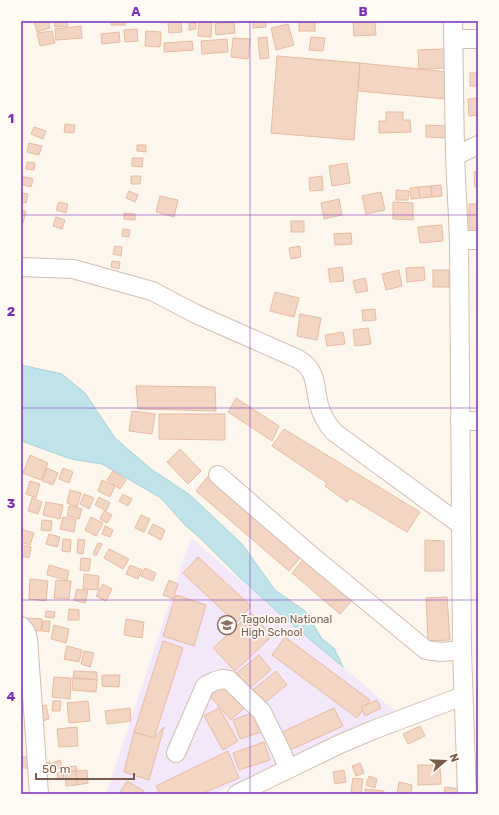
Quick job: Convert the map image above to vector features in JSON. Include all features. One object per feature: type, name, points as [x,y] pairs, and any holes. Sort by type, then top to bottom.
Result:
[{"type":"street","points":[[453,21],[455,156],[459,240],[461,525],[470,614],[462,650],[463,696],[472,768],[467,794]]},
{"type":"street","points":[[454,39],[478,39]]},
{"type":"street","points":[[455,156],[478,145]]},
{"type":"street","points":[[459,240],[478,240]]},
{"type":"street","points":[[21,267],[73,269],[152,291],[196,314],[302,361],[311,371],[315,381],[319,405],[323,416],[334,432],[461,525]]},
{"type":"street","points":[[460,421],[478,421]]},
{"type":"street","points":[[218,476],[426,650],[442,652],[462,650]]},
{"type":"street","points":[[21,626],[26,632],[28,639],[39,794]]},
{"type":"street","points":[[176,753],[205,686],[222,679],[229,680],[262,712],[288,769]]},
{"type":"street","points":[[237,794],[372,730],[463,696]]},
{"type":"shaded area","name":"Tagoloan National High School","points":[[191,538],[396,712],[213,794],[106,794]]},
{"type":"water","points":[[21,365],[62,374],[85,393],[115,438],[151,469],[190,495],[242,544],[275,590],[305,611],[322,639],[334,648],[343,667],[282,616],[237,575],[184,524],[161,498],[102,464],[71,459],[21,441]]},
{"type":"building","points":[[34,21],[48,21],[50,28],[37,32]]},
{"type":"building","points":[[54,21],[67,21],[68,26],[55,27]]},
{"type":"building","points":[[111,21],[125,21],[125,25],[111,25]]},
{"type":"building","points":[[181,21],[182,32],[169,33],[168,22]]},
{"type":"building","points":[[199,21],[212,21],[211,37],[198,36]]},
{"type":"building","points":[[253,21],[266,21],[266,27],[253,28]]},
{"type":"building","points":[[299,21],[315,21],[315,31],[299,31]]},
{"type":"building","points":[[353,21],[375,21],[376,35],[354,36]]},
{"type":"building","points":[[234,22],[235,33],[216,35],[215,24]]},
{"type":"building","points":[[189,23],[196,23],[196,29],[189,30]]},
{"type":"building","points":[[288,24],[294,45],[276,50],[271,28]]},
{"type":"building","points":[[81,26],[82,38],[56,40],[55,29]]},
{"type":"building","points":[[137,29],[138,41],[125,42],[124,30]]},
{"type":"building","points":[[52,31],[55,43],[40,46],[37,33]]},
{"type":"building","points":[[146,31],[161,32],[160,47],[145,46]]},
{"type":"building","points":[[119,32],[120,42],[102,44],[101,34]]},
{"type":"building","points":[[267,37],[269,58],[260,59],[258,38]]},
{"type":"building","points":[[311,37],[325,38],[323,51],[309,50]]},
{"type":"building","points":[[233,38],[250,39],[248,59],[231,57]]},
{"type":"building","points":[[227,39],[228,52],[202,54],[201,41]]},
{"type":"building","points":[[192,41],[193,50],[164,52],[164,43]]},
{"type":"building","points":[[444,49],[445,68],[419,69],[418,50]]},
{"type":"building","points":[[277,56],[360,63],[354,140],[271,133]]},
{"type":"building","points":[[360,63],[448,72],[446,99],[358,91]]},
{"type":"building","points":[[470,73],[478,73],[478,86],[470,86]]},
{"type":"building","points":[[478,98],[478,115],[469,116],[468,99]]},
{"type":"building","points":[[386,112],[403,112],[403,120],[410,120],[411,132],[379,133],[379,121],[386,121]]},
{"type":"building","points":[[65,124],[75,125],[74,133],[64,132]]},
{"type":"building","points":[[426,125],[448,126],[447,138],[426,137]]},
{"type":"building","points":[[34,127],[46,131],[43,139],[31,134]]},
{"type":"building","points":[[29,143],[42,146],[39,155],[27,152]]},
{"type":"building","points":[[137,145],[146,145],[146,152],[137,151]]},
{"type":"building","points":[[132,158],[143,158],[142,167],[132,166]]},
{"type":"building","points":[[27,162],[35,163],[34,170],[26,169]]},
{"type":"building","points":[[347,163],[350,183],[332,186],[329,166]]},
{"type":"building","points":[[478,171],[478,187],[475,187],[474,172]]},
{"type":"building","points":[[21,176],[33,179],[31,187],[21,184]]},
{"type":"building","points":[[131,176],[141,176],[140,184],[131,184]]},
{"type":"building","points":[[322,176],[323,190],[310,191],[309,178]]},
{"type":"building","points":[[441,185],[442,196],[432,197],[431,186]]},
{"type":"building","points":[[431,186],[432,197],[420,198],[418,187]]},
{"type":"building","points":[[418,187],[420,198],[411,199],[410,188]]},
{"type":"building","points":[[396,190],[409,191],[408,200],[396,200]]},
{"type":"building","points":[[129,191],[138,195],[135,202],[126,198]]},
{"type":"building","points":[[381,192],[385,210],[366,214],[362,196]]},
{"type":"building","points":[[21,193],[28,194],[26,203],[21,202]]},
{"type":"building","points":[[160,196],[178,200],[174,217],[156,212]]},
{"type":"building","points":[[339,199],[342,215],[324,219],[321,203]]},
{"type":"building","points":[[59,202],[68,204],[66,213],[56,210]]},
{"type":"building","points":[[393,202],[413,203],[413,220],[393,219]]},
{"type":"building","points":[[469,204],[478,204],[478,229],[469,229]]},
{"type":"building","points":[[21,210],[26,211],[23,223],[21,223]]},
{"type":"building","points":[[124,213],[135,214],[135,220],[124,219]]},
{"type":"building","points":[[56,217],[65,220],[62,229],[53,226]]},
{"type":"building","points":[[291,221],[304,221],[304,232],[291,232]]},
{"type":"building","points":[[442,225],[443,241],[420,243],[418,227]]},
{"type":"building","points":[[123,229],[130,230],[129,237],[122,236]]},
{"type":"building","points":[[351,233],[352,244],[335,245],[334,234]]},
{"type":"building","points":[[115,246],[122,247],[121,256],[113,254]]},
{"type":"building","points":[[300,246],[301,257],[291,259],[289,248]]},
{"type":"building","points":[[112,261],[120,262],[119,269],[111,267]]},
{"type":"building","points":[[342,267],[344,281],[330,282],[328,269]]},
{"type":"building","points":[[424,267],[425,280],[407,282],[406,268]]},
{"type":"building","points":[[399,270],[402,286],[386,290],[382,274]]},
{"type":"building","points":[[433,270],[449,270],[449,287],[433,287]]},
{"type":"building","points":[[365,278],[368,291],[356,293],[353,281]]},
{"type":"building","points":[[275,292],[299,298],[294,317],[270,311]]},
{"type":"building","points":[[375,309],[376,320],[363,321],[362,310]]},
{"type":"building","points":[[300,314],[321,318],[317,340],[297,336]]},
{"type":"building","points":[[368,328],[371,344],[355,346],[353,330]]},
{"type":"building","points":[[343,332],[345,344],[327,346],[325,335]]},
{"type":"building","points":[[136,386],[215,387],[216,411],[138,409]]},
{"type":"building","points":[[236,398],[279,426],[272,441],[228,412]]},
{"type":"building","points":[[132,411],[155,414],[152,434],[129,431]]},
{"type":"building","points":[[159,414],[225,414],[225,440],[159,439]]},
{"type":"building","points":[[284,429],[420,512],[407,532],[350,498],[347,502],[325,486],[327,483],[272,446]]},
{"type":"building","points":[[180,449],[201,471],[188,484],[167,462]]},
{"type":"building","points":[[30,455],[48,463],[41,480],[23,473]]},
{"type":"building","points":[[47,468],[58,473],[53,485],[42,481]]},
{"type":"building","points":[[63,468],[73,472],[69,483],[59,479]]},
{"type":"building","points":[[113,471],[126,480],[120,489],[107,480]]},
{"type":"building","points":[[210,474],[303,554],[289,571],[196,491]]},
{"type":"building","points":[[102,480],[115,486],[110,497],[98,491]]},
{"type":"building","points":[[30,481],[40,484],[36,498],[26,494]]},
{"type":"building","points":[[70,490],[81,493],[77,507],[67,503]]},
{"type":"building","points":[[84,494],[94,498],[89,509],[80,504]]},
{"type":"building","points":[[123,494],[132,499],[128,506],[119,501]]},
{"type":"building","points":[[99,497],[110,503],[106,511],[95,505]]},
{"type":"building","points":[[32,498],[42,502],[38,514],[28,511]]},
{"type":"building","points":[[46,502],[63,505],[60,519],[43,515]]},
{"type":"building","points":[[69,506],[82,509],[79,519],[67,516]]},
{"type":"building","points":[[104,511],[112,515],[107,523],[100,519]]},
{"type":"building","points":[[141,515],[150,519],[144,532],[135,528]]},
{"type":"building","points":[[63,517],[76,520],[74,532],[60,529]]},
{"type":"building","points":[[91,517],[103,523],[96,536],[85,530]]},
{"type":"building","points":[[42,520],[52,521],[51,531],[41,530]]},
{"type":"building","points":[[153,524],[165,530],[161,540],[148,533]]},
{"type":"building","points":[[105,526],[113,530],[110,537],[102,534]]},
{"type":"building","points":[[21,529],[34,533],[30,545],[21,542]]},
{"type":"building","points":[[49,534],[60,537],[57,547],[46,544]]},
{"type":"building","points":[[63,539],[71,540],[70,552],[62,551]]},
{"type":"building","points":[[78,539],[85,540],[83,554],[77,553]]},
{"type":"building","points":[[425,540],[444,541],[444,571],[425,571]]},
{"type":"building","points":[[98,543],[102,544],[96,556],[93,554]]},
{"type":"building","points":[[21,545],[31,547],[29,558],[21,556]]},
{"type":"building","points":[[109,549],[129,559],[123,569],[104,558]]},
{"type":"building","points":[[307,555],[355,597],[340,614],[292,573]]},
{"type":"building","points":[[198,557],[251,606],[236,623],[183,573]]},
{"type":"building","points":[[81,558],[91,559],[89,571],[80,570]]},
{"type":"building","points":[[49,565],[69,571],[67,580],[47,575]]},
{"type":"building","points":[[130,565],[142,570],[138,579],[126,574]]},
{"type":"building","points":[[145,568],[156,573],[153,581],[141,576]]},
{"type":"building","points":[[84,574],[99,576],[98,590],[83,589]]},
{"type":"building","points":[[30,579],[48,581],[46,601],[29,599]]},
{"type":"building","points":[[56,580],[71,581],[69,599],[54,598]]},
{"type":"building","points":[[169,580],[178,584],[173,599],[163,595]]},
{"type":"building","points":[[103,584],[112,589],[106,601],[96,596]]},
{"type":"building","points":[[77,589],[88,591],[85,603],[74,600]]},
{"type":"building","points":[[176,595],[206,605],[194,646],[163,636]]},
{"type":"building","points":[[447,597],[450,640],[428,641],[426,598]]},
{"type":"building","points":[[69,609],[79,610],[79,620],[68,620]]},
{"type":"building","points":[[46,611],[55,612],[54,618],[45,617]]},
{"type":"building","points":[[251,613],[272,636],[235,671],[213,648]]},
{"type":"building","points":[[27,618],[42,619],[41,631],[26,630]]},
{"type":"building","points":[[126,619],[144,622],[142,638],[124,635]]},
{"type":"building","points":[[43,621],[50,621],[49,632],[42,631]]},
{"type":"building","points":[[54,625],[69,629],[66,643],[51,639]]},
{"type":"building","points":[[285,637],[370,700],[357,718],[272,655]]},
{"type":"building","points":[[163,641],[183,648],[154,738],[134,732]]},
{"type":"building","points":[[67,646],[82,650],[79,662],[64,659]]},
{"type":"building","points":[[84,651],[94,653],[90,667],[81,664]]},
{"type":"building","points":[[259,655],[271,670],[245,692],[233,676]]},
{"type":"building","points":[[74,671],[97,672],[97,680],[73,678]]},
{"type":"building","points":[[276,671],[287,685],[259,707],[248,694]]},
{"type":"building","points":[[102,675],[120,675],[119,687],[102,686]]},
{"type":"building","points":[[54,677],[71,678],[70,699],[52,697]]},
{"type":"building","points":[[73,678],[97,680],[96,692],[72,690]]},
{"type":"building","points":[[222,680],[245,707],[231,720],[207,693]]},
{"type":"building","points":[[377,700],[381,708],[365,716],[361,707]]},
{"type":"building","points":[[53,701],[61,701],[60,711],[52,711]]},
{"type":"building","points":[[88,701],[90,721],[69,723],[67,703]]},
{"type":"building","points":[[46,705],[49,719],[39,722],[36,707]]},
{"type":"building","points":[[130,708],[131,721],[107,724],[105,711]]},
{"type":"building","points":[[219,708],[238,741],[223,750],[204,716]]},
{"type":"building","points":[[334,708],[343,726],[288,751],[280,733]]},
{"type":"building","points":[[254,712],[261,732],[240,739],[233,720]]},
{"type":"building","points":[[420,726],[425,736],[408,744],[403,734]]},
{"type":"building","points":[[77,727],[78,746],[59,747],[57,729]]},
{"type":"building","points":[[164,727],[149,780],[124,772],[134,732],[154,738]]},
{"type":"building","points":[[264,742],[270,760],[239,770],[233,753]]},
{"type":"building","points":[[228,751],[239,778],[201,794],[160,794],[156,786]]},
{"type":"building","points":[[22,757],[31,757],[32,768],[23,768]]},
{"type":"building","points":[[60,760],[62,767],[54,770],[52,763]]},
{"type":"building","points":[[50,762],[52,770],[43,772],[41,764]]},
{"type":"building","points":[[360,763],[364,773],[356,776],[352,766]]},
{"type":"building","points":[[418,765],[440,765],[441,784],[418,785]]},
{"type":"building","points":[[76,766],[77,771],[64,772],[64,767]]},
{"type":"building","points":[[87,770],[88,783],[77,785],[76,771]]},
{"type":"building","points":[[344,770],[346,782],[335,784],[333,772]]},
{"type":"building","points":[[76,771],[77,785],[66,786],[65,772]]},
{"type":"building","points":[[63,772],[64,779],[58,779],[57,773]]},
{"type":"building","points":[[369,776],[377,779],[375,788],[366,785]]},
{"type":"building","points":[[353,778],[363,779],[361,794],[351,792]]},
{"type":"building","points":[[127,781],[144,791],[143,794],[119,794]]},
{"type":"building","points":[[399,782],[412,785],[411,794],[397,794]]},
{"type":"building","points":[[445,787],[459,789],[458,794],[444,794]]},
{"type":"building","points":[[365,789],[384,791],[384,794],[365,794]]},
{"type":"place","name":"Tagoloan National High School","points":[[227,625]]}]
